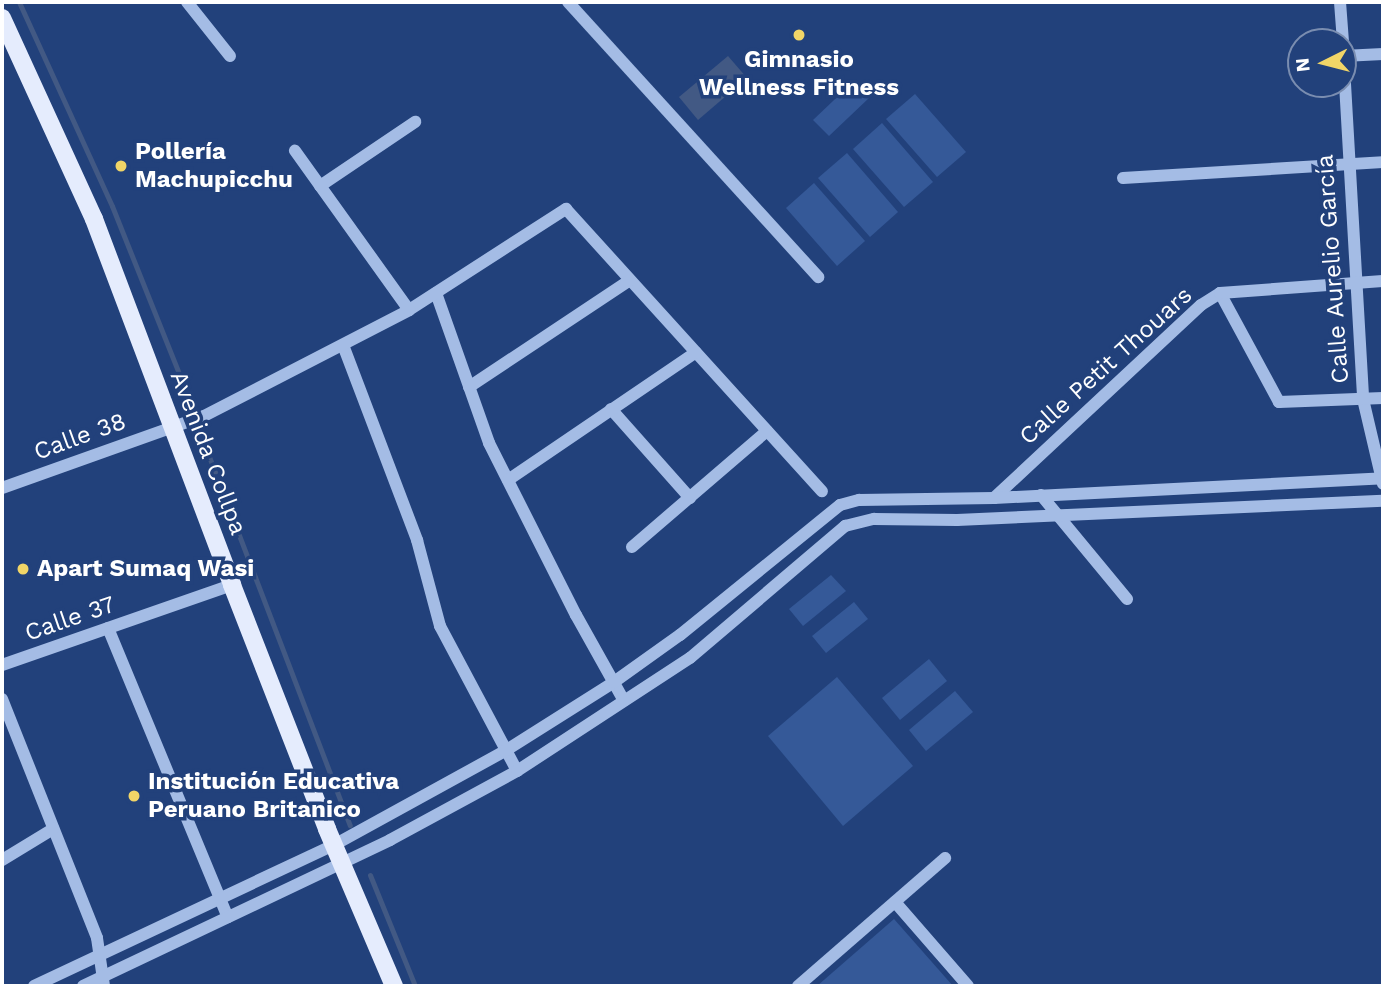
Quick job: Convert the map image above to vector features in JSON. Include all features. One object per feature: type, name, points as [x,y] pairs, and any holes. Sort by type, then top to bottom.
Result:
[{"type":"main road","name":"Avenida Collpa","points":[[4,26],[94,219],[334,845],[394,986]]},
{"type":"street","points":[[187,2],[230,56]]},
{"type":"street","points":[[568,2],[818,277]]},
{"type":"street","points":[[1340,2],[1342,28]]},
{"type":"street","points":[[1357,55],[1383,54]]},
{"type":"street","name":"Calle Aurelio García","points":[[1345,98],[1363,399],[1382,480]]},
{"type":"street","points":[[320,186],[415,122]]},
{"type":"street","points":[[295,151],[409,310]]},
{"type":"street","points":[[1123,178],[1383,162]]},
{"type":"street","name":"Calle 38","points":[[2,488],[223,408],[409,310],[566,209],[630,280]]},
{"type":"street","points":[[469,387],[630,280],[822,491]]},
{"type":"street","name":"Calle Petit Thouars","points":[[994,498],[1201,305],[1220,293],[1383,281]]},
{"type":"street","points":[[436,293],[489,443],[624,701]]},
{"type":"street","points":[[1220,293],[1279,402],[1383,398]]},
{"type":"street","points":[[343,345],[416,540],[440,626],[517,771]]},
{"type":"street","points":[[508,480],[696,352]]},
{"type":"street","points":[[611,409],[690,498]]},
{"type":"street","points":[[632,547],[767,431]]},
{"type":"street","points":[[34,986],[334,845],[505,751],[614,682],[680,635],[839,505],[859,500],[994,498],[1382,480]]},
{"type":"street","points":[[1041,495],[1127,599]]},
{"type":"street","points":[[83,986],[103,982],[228,917],[433,818],[517,771],[690,658],[845,526],[874,519],[957,520],[1383,501]]},
{"type":"street","name":"Calle 37","points":[[2,665],[232,584]]},
{"type":"street","points":[[108,628],[228,917]]},
{"type":"street","points":[[3,705],[97,938],[103,982]]},
{"type":"street","points":[[2,860],[53,829]]},
{"type":"street","points":[[798,986],[945,858]]},
{"type":"street","points":[[895,902],[968,986]]},
{"type":"shaded area","points":[[728,56],[747,78],[698,120],[679,97]]},
{"type":"shaded area","points":[[853,82],[869,98],[829,136],[813,120]]},
{"type":"shaded area","points":[[915,94],[966,152],[937,177],[886,119]]},
{"type":"shaded area","points":[[882,123],[933,182],[904,207],[853,149]]},
{"type":"shaded area","points":[[847,153],[898,212],[870,237],[818,178]]},
{"type":"shaded area","points":[[814,183],[865,241],[837,266],[786,208]]},
{"type":"shaded area","points":[[831,575],[846,591],[803,626],[789,609]]},
{"type":"shaded area","points":[[854,602],[868,619],[826,653],[812,636]]},
{"type":"shaded area","points":[[929,659],[947,681],[900,720],[882,698]]},
{"type":"shaded area","points":[[837,677],[913,766],[843,826],[768,736]]},
{"type":"shaded area","points":[[955,691],[973,712],[926,751],[909,730]]},
{"type":"shaded area","points":[[894,919],[953,986],[817,986]]},
{"type":"waterway","points":[[19,2],[112,206],[189,399]]},
{"type":"waterway","points":[[205,446],[350,825]]},
{"type":"waterway","points":[[370,875],[415,986]]},
{"type":"place","name":"Gimnasio Wellness Fitness","points":[[799,35]]},
{"type":"place","name":"Pollería Machupicchu","points":[[121,166]]},
{"type":"place","name":"Apart Sumaq Wasi","points":[[23,569]]},
{"type":"place","name":"Institución Educativa Peruano Britanico","points":[[134,796]]}]
